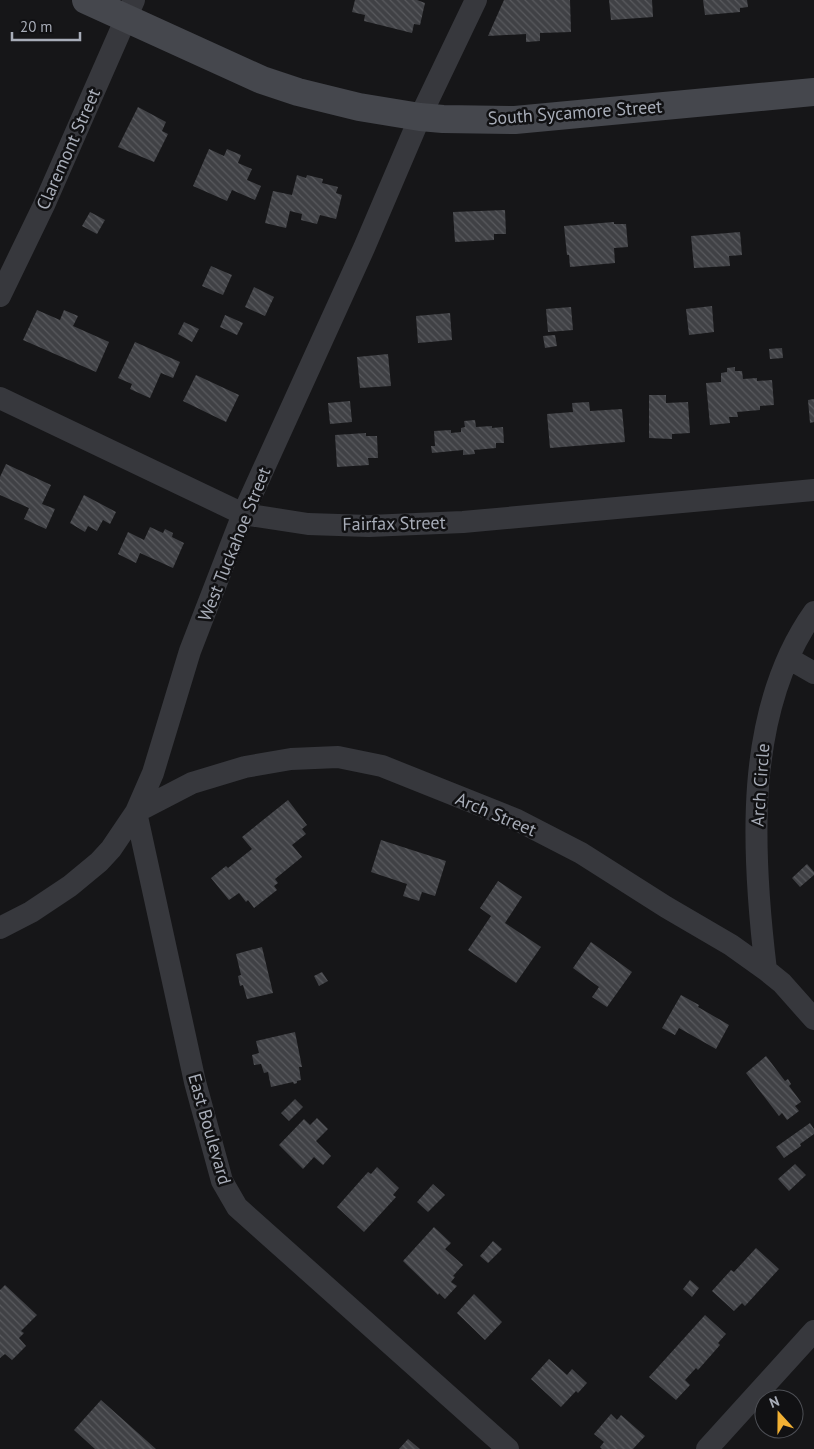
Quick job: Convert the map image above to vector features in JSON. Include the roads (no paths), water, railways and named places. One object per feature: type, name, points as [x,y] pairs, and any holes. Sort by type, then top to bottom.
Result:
[{"type":"main road","name":"South Sycamore Street","points":[[86,0],[130,9],[262,80],[298,92],[359,107],[420,117],[516,120],[814,92]]},
{"type":"street","name":"West Tuckahoe Street","points":[[0,928],[31,912],[70,886],[99,862],[111,849],[136,812],[153,773],[190,651],[243,514],[364,248],[420,117],[476,0]]},
{"type":"street","name":"Claremont Street","points":[[0,296],[44,205],[130,9]]},
{"type":"street","name":"Fairfax Street","points":[[0,398],[243,514],[308,524],[378,526],[463,522],[814,490]]},
{"type":"street","name":"Arch Circle","points":[[766,970],[760,919],[757,851],[759,775],[763,736],[772,701],[788,658],[805,624],[814,612]]},
{"type":"street","points":[[788,658],[814,674]]},
{"type":"street","name":"Arch Street","points":[[136,812],[192,783],[245,767],[291,759],[338,757],[382,766],[517,820],[581,853],[666,907],[731,945],[782,983],[814,1019]]},
{"type":"street","name":"East Boulevard","points":[[136,812],[195,1082],[222,1181],[237,1207],[508,1449]]},
{"type":"street","points":[[707,1449],[814,1331]]}]
